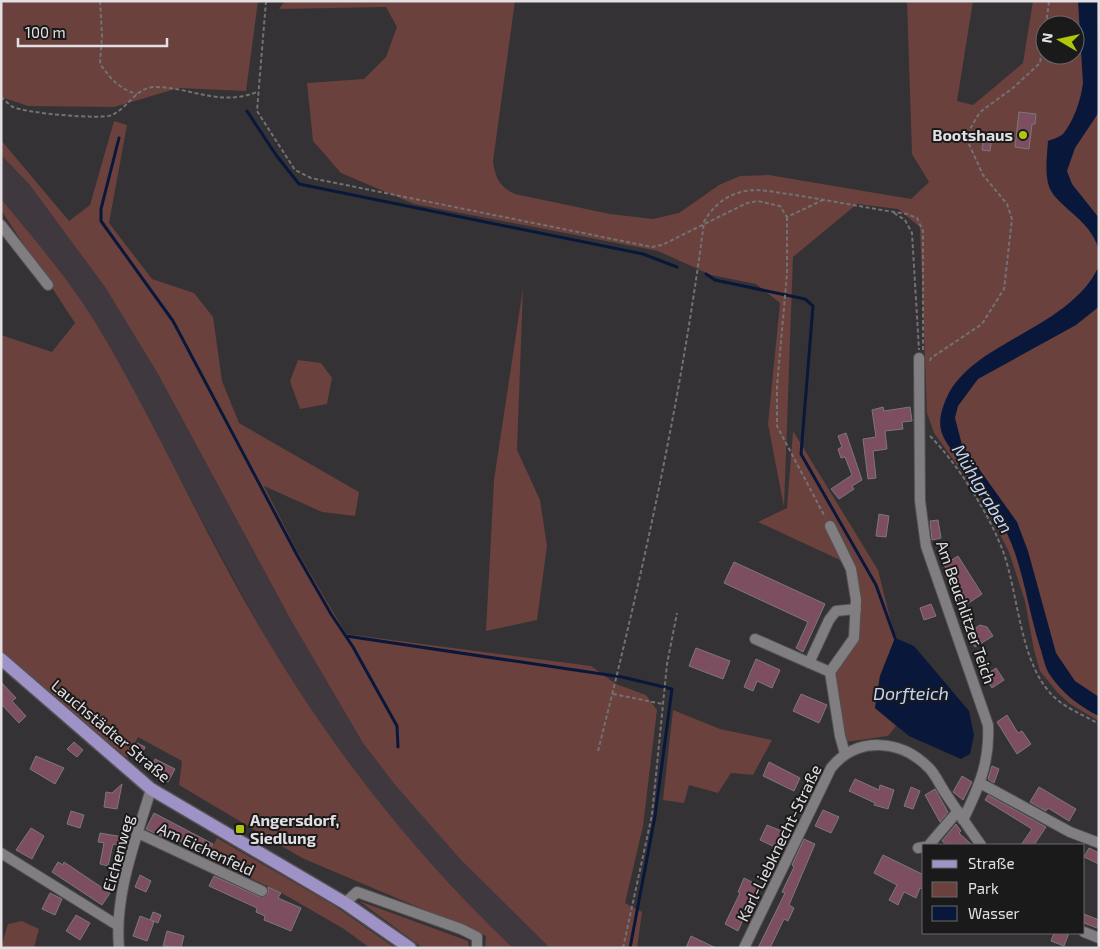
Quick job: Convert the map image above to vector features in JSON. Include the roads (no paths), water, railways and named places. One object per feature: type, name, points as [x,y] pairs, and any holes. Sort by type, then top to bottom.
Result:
[{"type":"main road","name":"Lauchstädter Straße","points":[[1,659],[151,789],[345,903],[410,948]]},
{"type":"street","points":[[1,225],[48,285]]},
{"type":"street","name":"Am Beuchlitzer Teich","points":[[919,358],[920,501],[926,546],[988,725],[989,747],[980,783],[960,816],[930,844]]},
{"type":"street","points":[[830,526],[851,569],[856,609],[854,638],[830,672],[840,736],[845,754]]},
{"type":"street","points":[[809,663],[829,620],[836,611],[856,609]]},
{"type":"street","points":[[755,639],[830,672]]},
{"type":"street","name":"Karl-Liebknecht-Straße","points":[[744,948],[831,768],[845,754],[866,745],[883,744],[902,749],[928,768],[980,844]]},
{"type":"street","points":[[980,783],[1070,832],[1099,844]]},
{"type":"street","name":"Eichenweg","points":[[120,948],[117,925],[120,903],[151,789]]},
{"type":"street","name":"Am Eichenfeld","points":[[138,833],[262,891]]},
{"type":"street","name":"Eichenweg","points":[[1,853],[117,925]]},
{"type":"street","points":[[345,903],[357,892],[461,929],[477,937],[477,948]]},
{"type":"street","points":[[1085,932],[1099,938]]},
{"type":"water","points":[[1078,1],[1097,1],[1099,112],[1075,148],[1067,171],[1072,184],[1099,218],[1099,250],[1088,229],[1051,191],[1048,183],[1046,162],[1048,141],[1062,135],[1067,129],[1079,103],[1083,83],[1082,65],[1085,65],[1085,15],[1079,15]]},
{"type":"water","name":"Mühlgraben","points":[[1099,266],[1099,306],[1076,325],[978,379],[958,406],[955,418],[962,445],[1017,522],[1028,551],[1056,653],[1075,681],[1099,697],[1099,716],[1072,699],[1060,688],[1048,672],[1035,632],[1020,569],[1010,539],[1000,520],[947,444],[943,437],[940,420],[947,397],[960,378],[978,362],[1067,305],[1085,287]]},
{"type":"water","name":"Dorfteich","points":[[895,638],[914,646],[969,711],[974,735],[970,754],[961,759],[909,736],[875,708],[880,676]]},
{"type":"waterway","points":[[247,111],[276,155],[299,184],[643,254],[677,267]]},
{"type":"waterway","points":[[119,138],[101,209],[101,221],[173,321],[297,555],[331,614],[353,647],[397,726],[398,747]]},
{"type":"waterway","points":[[706,274],[715,280],[805,299],[813,306],[801,454],[876,585],[895,638]]},
{"type":"waterway","points":[[346,636],[622,677],[672,689],[655,816],[630,948]]},
{"type":"place","name":"Bootshaus","points":[[1023,135]]},
{"type":"place","name":"Angersdorf, Siedlung","points":[[240,829]]}]
